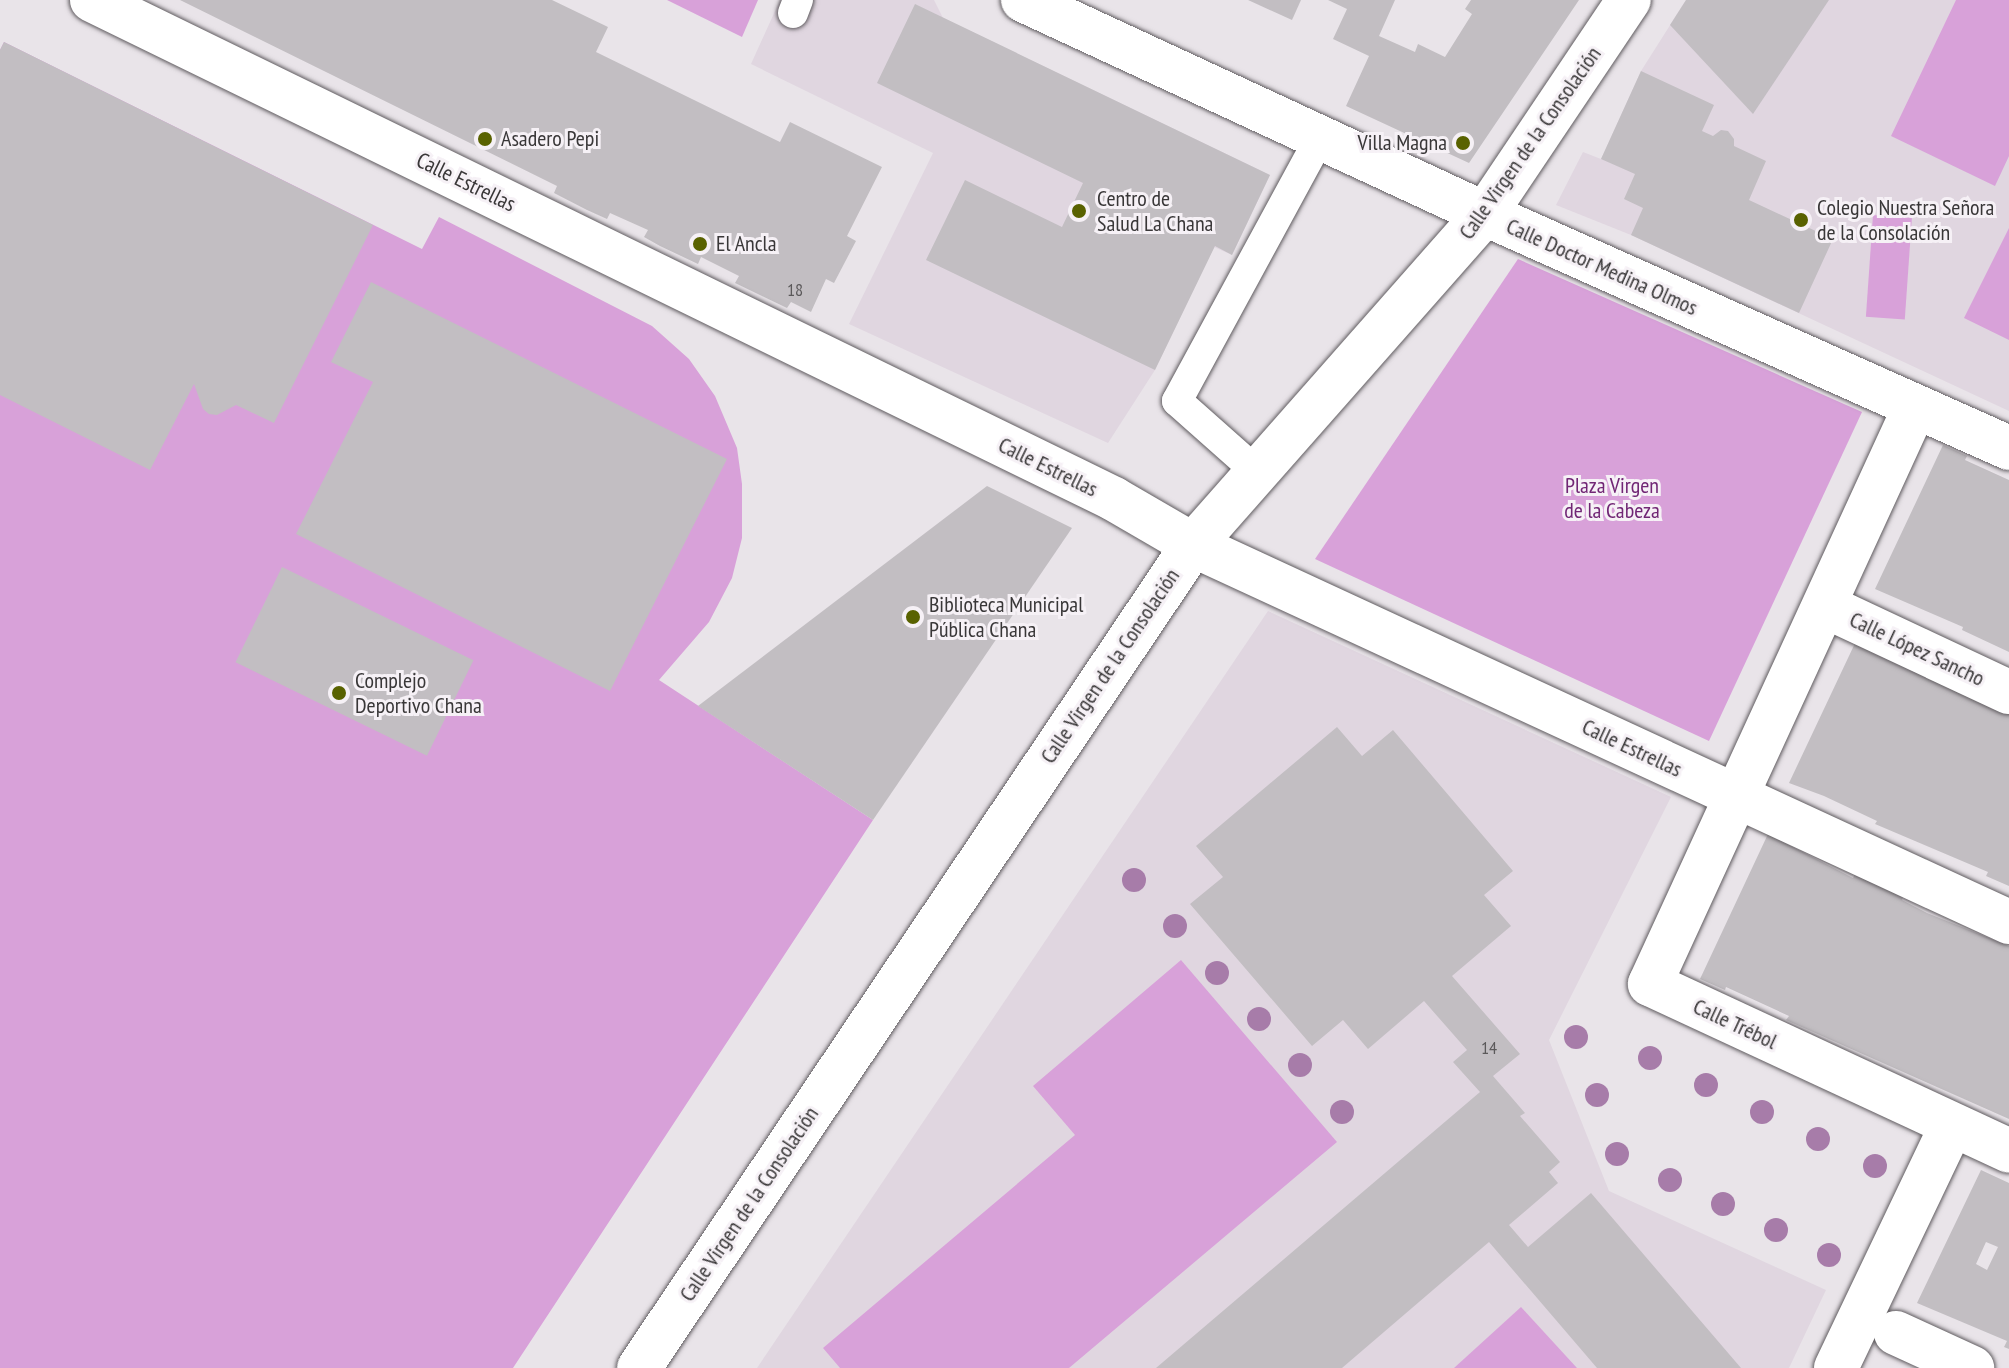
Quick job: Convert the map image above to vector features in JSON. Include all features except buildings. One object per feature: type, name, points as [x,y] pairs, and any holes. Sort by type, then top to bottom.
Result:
[{"type":"street","name":"Calle Estrellas","points":[[92,0],[1114,499],[1193,545],[2009,922]]},
{"type":"street","name":"Calle Doctor Medina Olmos","points":[[1023,0],[1485,214],[2009,448]]},
{"type":"street","name":"Calle Virgen de la Consolación","points":[[639,1368],[1193,545],[1485,214],[1629,0]]},
{"type":"street","points":[[1736,795],[1915,407]]},
{"type":"street","name":"Calle López Sancho","points":[[1825,606],[2009,692]]},
{"type":"street","name":"Calle Trébol","points":[[1736,795],[1650,984],[2009,1151]]},
{"type":"street","points":[[1836,1368],[1952,1125]]},
{"type":"street","points":[[1896,1333],[1972,1368]]},
{"type":"lane","points":[[1257,472],[1177,401],[1320,138]]},
{"type":"shaded area","name":"Centro de Salud La Chana","points":[[780,0],[934,0],[943,18],[1270,175],[1232,255],[1214,247],[1155,370],[1108,443],[849,324],[933,153],[751,64]]},
{"type":"shaded area","name":"Colegio Nuestra Señora de la Consolación","points":[[1686,0],[2009,0],[2009,411],[1631,235],[1556,205],[1583,152],[1601,159],[1641,71]]},
{"type":"shaded area","points":[[1268,611],[1671,797],[1549,1040],[1609,1191],[1826,1290],[1789,1368],[757,1368]]},
{"type":"green space","points":[[667,0],[758,0],[742,37]]},
{"type":"green space","points":[[1956,0],[2009,0],[2009,156],[1995,186],[1891,136]]},
{"type":"green space","name":"Complejo Deportivo Chana","points":[[4,42],[422,249],[439,217],[652,326],[689,359],[715,396],[737,448],[742,484],[742,538],[732,578],[709,622],[659,680],[873,820],[513,1368],[0,1368],[0,50]]},
{"type":"green space","points":[[1873,215],[1912,218],[1905,319],[1866,317]]},
{"type":"green space","points":[[2009,228],[2009,340],[1964,318]]},
{"type":"green space","name":"Plaza Virgen de la Cabeza","points":[[1518,259],[1862,412],[1709,741],[1315,559]]},
{"type":"green space","points":[[1181,960],[1337,1142],[1069,1368],[840,1368],[823,1348],[1075,1135],[1033,1086]]},
{"type":"green space","points":[[1521,1307],[1577,1368],[1454,1368]]},
{"type":"place","name":"Asadero Pepi","points":[[485,139]]},
{"type":"place","name":"Villa Magna","points":[[1463,143]]},
{"type":"place","name":"Centro de Salud La Chana","points":[[1079,211]]},
{"type":"place","name":"Colegio Nuestra Señora de la Consolación","points":[[1801,220]]},
{"type":"place","name":"El Ancla","points":[[700,244]]},
{"type":"place","name":"Biblioteca Municipal Pública Chana","points":[[913,617]]},
{"type":"place","name":"Complejo Deportivo Chana","points":[[339,693]]}]
